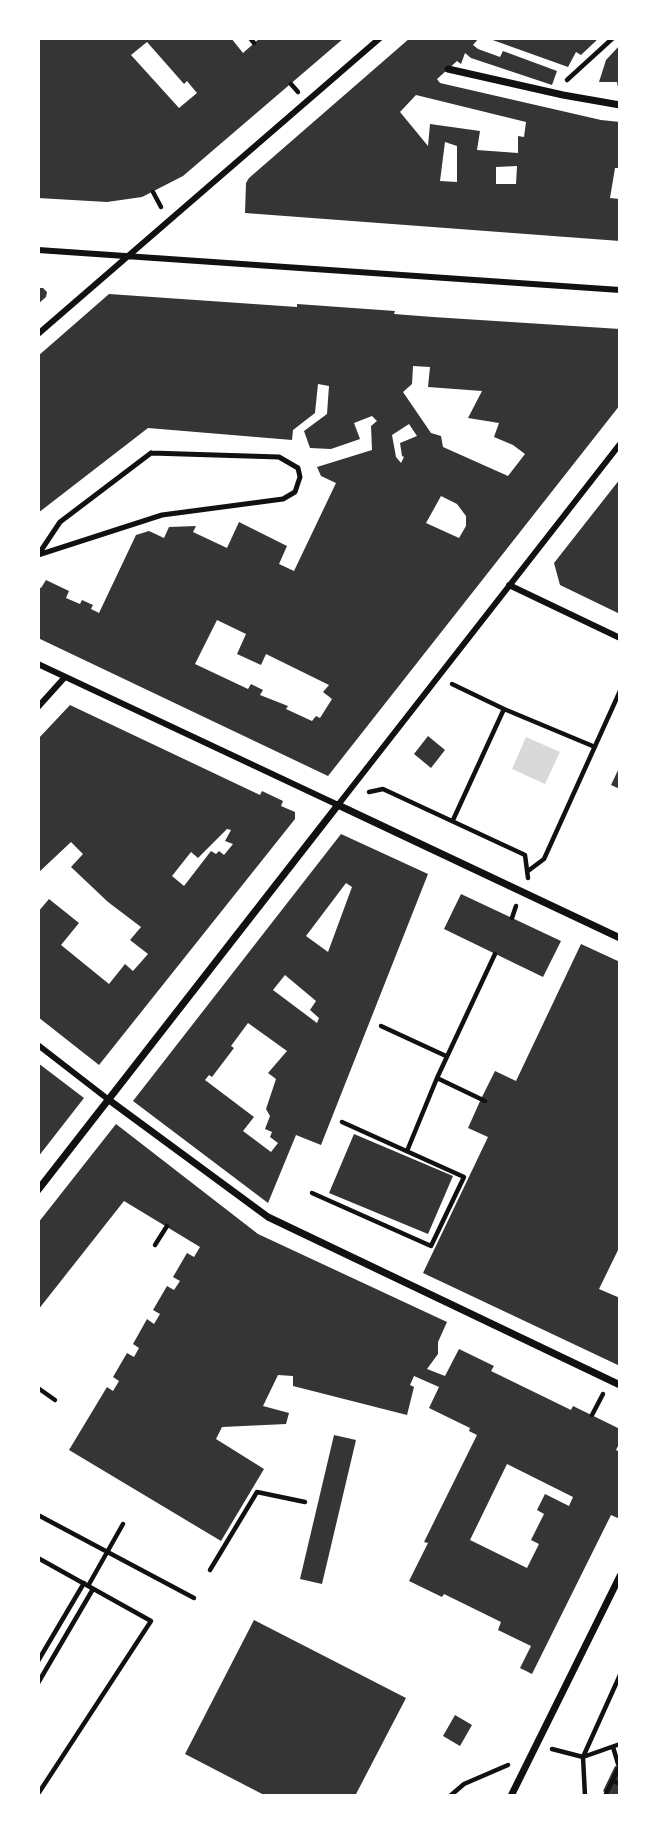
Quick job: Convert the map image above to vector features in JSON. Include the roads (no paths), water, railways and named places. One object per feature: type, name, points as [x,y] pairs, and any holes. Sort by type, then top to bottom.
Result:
[{"type":"street","points":[[38,334],[380,38]]},
{"type":"street","points":[[448,69],[620,105]]},
{"type":"street","points":[[38,250],[620,290]]},
{"type":"street","points":[[38,1189],[619,446]]},
{"type":"street","points":[[509,585],[620,638]]},
{"type":"street","points":[[38,664],[620,939]]},
{"type":"street","points":[[38,706],[65,677]]},
{"type":"street","points":[[38,1045],[108,1100],[268,1217],[620,1385]]},
{"type":"street","points":[[511,1796],[620,1576]]},
{"type":"lane","points":[[151,453],[279,457],[298,468],[300,477],[295,492],[283,499],[162,515],[38,554],[60,522],[151,453]]}]
